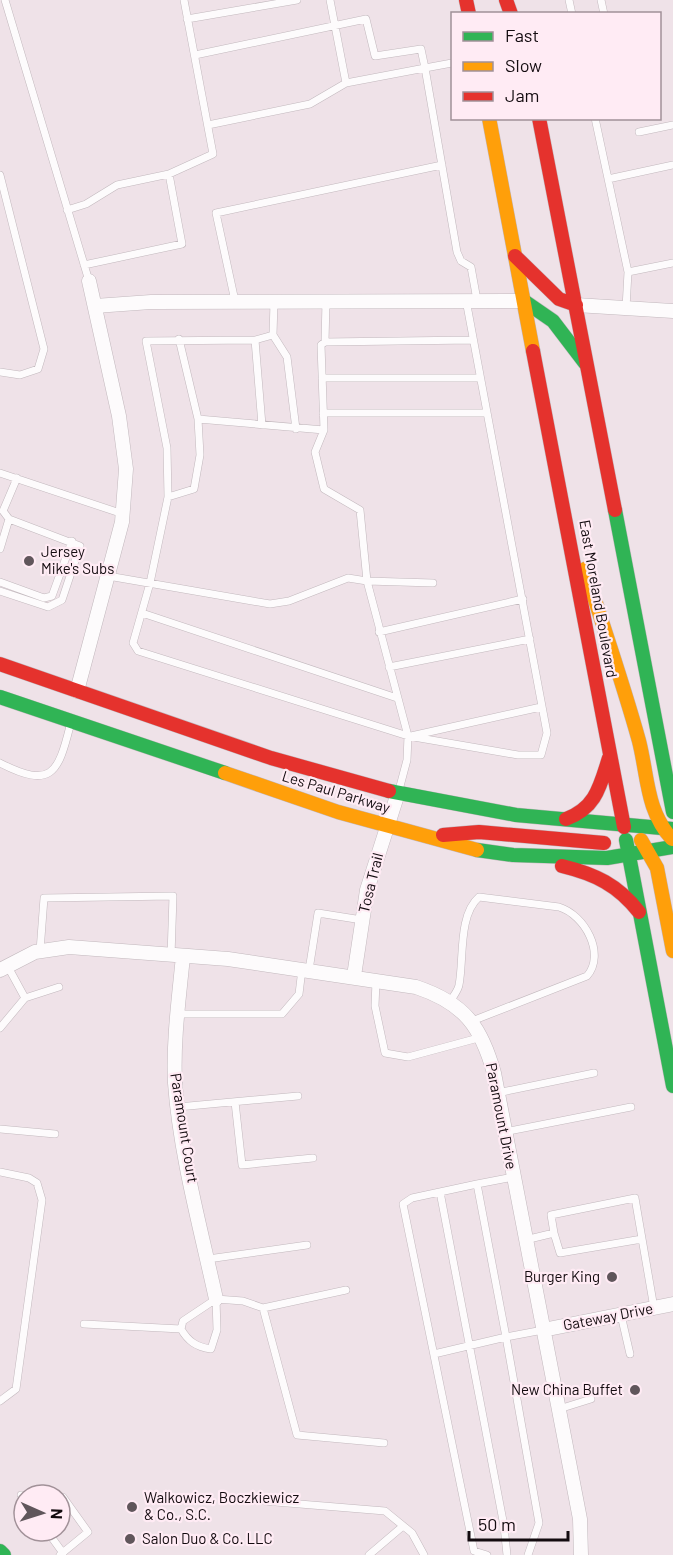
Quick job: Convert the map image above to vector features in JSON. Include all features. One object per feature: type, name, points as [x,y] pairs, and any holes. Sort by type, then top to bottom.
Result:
[{"type":"main road","name":"East Moreland Boulevard","points":[[489,120],[673,1086]]},
{"type":"main road","points":[[539,120],[673,812]]},
{"type":"main road","points":[[515,256],[559,299],[576,305]]},
{"type":"main road","points":[[524,302],[553,321],[588,368]]},
{"type":"main road","points":[[567,522],[589,577],[639,742],[650,802],[670,835]]},
{"type":"main road","name":"Les Paul Parkway","points":[[0,664],[285,763],[398,793],[466,806],[670,835]]},
{"type":"main road","points":[[53,698],[77,690]]},
{"type":"main road","name":"Les Paul Parkway","points":[[0,697],[231,777],[386,825],[473,849],[513,855],[607,858],[628,849],[646,846],[670,835]]},
{"type":"main road","points":[[71,722],[90,711],[121,713],[206,744],[236,746]]},
{"type":"main road","points":[[566,819],[583,815],[593,804],[610,755]]},
{"type":"main road","points":[[624,827],[646,846],[659,877],[673,951]]},
{"type":"main road","points":[[426,836],[479,832],[585,842],[628,849]]},
{"type":"main road","points":[[513,855],[587,872],[605,880],[618,887],[642,916]]},
{"type":"main road","points":[[0,1551],[4,1555]]},
{"type":"street","points":[[77,690],[123,514],[125,450],[89,281]]},
{"type":"street","points":[[95,306],[151,302],[235,301],[472,300],[524,302]]},
{"type":"street","points":[[576,305],[673,311]]},
{"type":"street","name":"Tosa Trail","points":[[354,976],[362,920],[386,825],[398,793]]},
{"type":"street","name":"Paramount Drive","points":[[4,967],[40,951],[69,947],[228,958],[416,987],[450,1002],[471,1021],[482,1037],[497,1093],[580,1519],[581,1555]]},
{"type":"street","name":"Paramount Court","points":[[177,956],[178,1014],[175,1058],[178,1107],[216,1299]]},
{"type":"street","name":"Gateway Drive","points":[[543,1330],[673,1304]]},
{"type":"lane","points":[[5,0],[89,281]]},
{"type":"lane","points":[[67,210],[86,204],[117,185],[169,174],[213,154],[184,0]]},
{"type":"lane","points":[[188,19],[297,0]]},
{"type":"lane","points":[[330,0],[346,83]]},
{"type":"lane","points":[[195,55],[366,19],[375,56],[421,49],[457,252],[461,261],[471,267],[473,340],[547,733],[541,755],[518,755],[408,736],[138,651],[133,643],[150,583],[168,497],[167,448],[146,341],[255,340],[273,335]]},
{"type":"lane","points":[[207,125],[310,104],[346,83],[451,63]]},
{"type":"lane","points":[[595,120],[628,272],[626,308]]},
{"type":"lane","points":[[639,132],[673,125]]},
{"type":"lane","points":[[235,301],[216,213],[442,165]]},
{"type":"lane","points":[[608,179],[673,165]]},
{"type":"lane","points":[[84,265],[182,243],[169,174]]},
{"type":"lane","points":[[0,175],[44,349],[38,369],[20,375],[0,372]]},
{"type":"lane","points":[[628,272],[673,263]]},
{"type":"lane","points":[[274,301],[273,335],[287,357],[296,429]]},
{"type":"lane","points":[[326,301],[325,342],[321,345],[324,430],[315,452],[324,489],[360,510],[367,581],[408,736],[407,760],[398,793]]},
{"type":"lane","points":[[168,497],[194,489],[200,455],[198,419],[179,339]]},
{"type":"lane","points":[[255,340],[262,425]]},
{"type":"lane","points":[[325,342],[473,340]]},
{"type":"lane","points":[[322,378],[480,378]]},
{"type":"lane","points":[[323,413],[487,413]]},
{"type":"lane","points":[[198,419],[324,430]]},
{"type":"lane","points":[[0,473],[123,514]]},
{"type":"lane","points":[[0,591],[48,607],[62,600],[80,546],[9,519],[3,511],[17,478]]},
{"type":"lane","points":[[0,549],[9,519]]},
{"type":"lane","points":[[0,582],[44,598],[52,596],[74,542]]},
{"type":"lane","points":[[108,576],[270,604],[289,602],[348,578],[367,581],[433,583]]},
{"type":"lane","points":[[379,632],[523,599]]},
{"type":"lane","points":[[142,613],[397,698]]},
{"type":"lane","points":[[388,667],[530,639]]},
{"type":"lane","points":[[408,736],[541,707]]},
{"type":"lane","points":[[0,763],[23,773],[42,776],[54,771],[62,757],[71,722]]},
{"type":"lane","points":[[40,951],[44,898],[173,896],[177,956]]},
{"type":"lane","points":[[450,1002],[459,987],[462,939],[472,903],[479,897],[559,907],[569,910],[578,918],[588,932],[594,955],[594,968],[587,976],[471,1021]]},
{"type":"lane","points":[[178,1014],[282,1014],[299,994],[318,913],[362,920]]},
{"type":"lane","points":[[4,967],[25,998]]},
{"type":"lane","points":[[376,981],[375,1006],[385,1053],[408,1057],[482,1037]]},
{"type":"lane","points":[[0,1028],[25,998],[59,987]]},
{"type":"lane","points":[[497,1093],[594,1073]]},
{"type":"lane","points":[[178,1107],[298,1096]]},
{"type":"lane","points":[[235,1102],[243,1165],[313,1158]]},
{"type":"lane","points":[[504,1132],[631,1107]]},
{"type":"lane","points":[[0,1129],[55,1134]]},
{"type":"lane","points":[[0,1172],[29,1178],[37,1183],[42,1200],[16,1389],[0,1401]]},
{"type":"lane","points":[[487,1555],[474,1551],[403,1204],[411,1198],[513,1177]]},
{"type":"lane","points":[[477,1184],[539,1523],[528,1555]]},
{"type":"lane","points":[[440,1192],[504,1526],[507,1555]]},
{"type":"lane","points":[[642,1239],[560,1253],[551,1215],[635,1198],[654,1308]]},
{"type":"lane","points":[[525,1240],[554,1233]]},
{"type":"lane","points":[[208,1259],[308,1245]]},
{"type":"lane","points":[[180,1329],[183,1321],[216,1299],[243,1301],[264,1308],[346,1290]]},
{"type":"lane","points":[[180,1329],[187,1339],[201,1348],[211,1349],[217,1330],[216,1299]]},
{"type":"lane","points":[[264,1308],[297,1435],[384,1443]]},
{"type":"lane","points":[[621,1315],[630,1354]]},
{"type":"lane","points":[[84,1324],[180,1329]]},
{"type":"lane","points":[[434,1354],[543,1330]]},
{"type":"lane","points":[[558,1409],[591,1399]]},
{"type":"lane","points":[[239,1499],[385,1511],[412,1533],[424,1555]]},
{"type":"lane","points":[[61,1554],[88,1532],[72,1510]]},
{"type":"lane","points":[[369,1555],[403,1526]]},
{"type":"traffic: fast","points":[[524,301],[553,321],[585,363]]},
{"type":"traffic: fast","points":[[615,510],[673,812]]},
{"type":"traffic: fast","points":[[0,697],[225,773]]},
{"type":"traffic: fast","points":[[389,791],[516,815],[673,829]]},
{"type":"traffic: fast","points":[[626,840],[673,1086]]},
{"type":"traffic: fast","points":[[477,850],[513,855],[607,858],[673,847]]},
{"type":"traffic: fast","points":[[0,1551],[4,1555]]},
{"type":"traffic: slow","points":[[489,120],[533,351]]},
{"type":"traffic: slow","points":[[585,569],[633,719],[649,793],[657,817],[672,839]]},
{"type":"traffic: slow","points":[[225,773],[338,812],[477,850]]},
{"type":"traffic: slow","points":[[641,840],[657,868],[673,951]]},
{"type":"traffic: jam","points":[[466,0],[469,12]]},
{"type":"traffic: jam","points":[[506,0],[510,12]]},
{"type":"traffic: jam","points":[[539,120],[615,510]]},
{"type":"traffic: jam","points":[[515,256],[559,299],[576,305]]},
{"type":"traffic: jam","points":[[533,351],[624,827]]},
{"type":"traffic: jam","points":[[0,664],[271,758],[389,791]]},
{"type":"traffic: jam","points":[[566,819],[584,809],[595,795],[609,758]]},
{"type":"traffic: jam","points":[[443,835],[479,832],[604,843]]},
{"type":"traffic: jam","points":[[562,866],[605,882],[623,895],[639,912]]},
{"type":"place","name":"Jersey Mike's Subs","points":[[29,561]]},
{"type":"place","name":"Burger King","points":[[612,1277]]},
{"type":"place","name":"New China Buffet","points":[[635,1390]]},
{"type":"place","name":"Walkowicz, Boczkiewicz & Co., S.C.","points":[[132,1507]]},
{"type":"place","name":"Salon Duo & Co. LLC","points":[[130,1539]]}]
